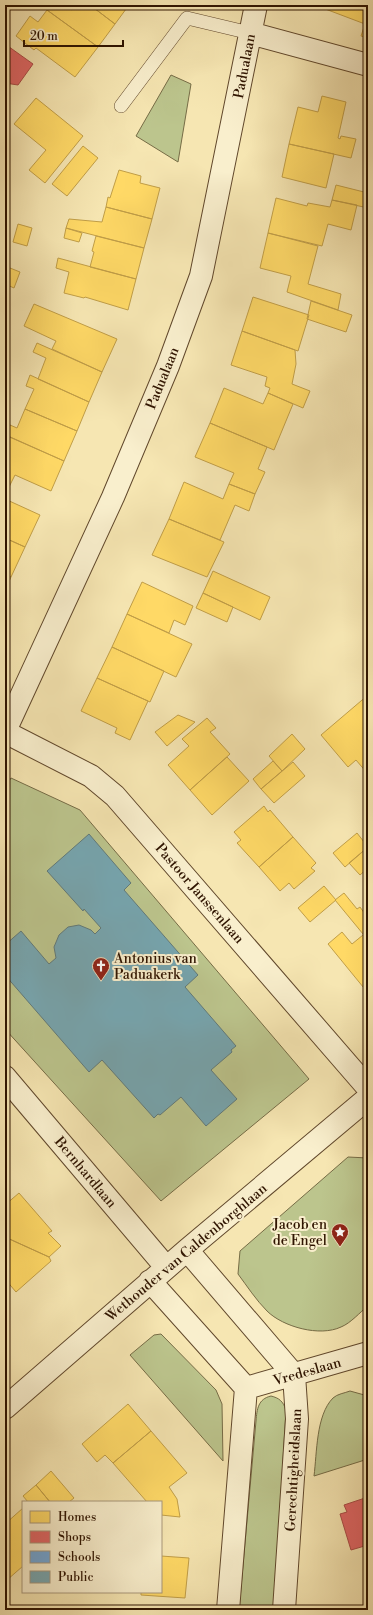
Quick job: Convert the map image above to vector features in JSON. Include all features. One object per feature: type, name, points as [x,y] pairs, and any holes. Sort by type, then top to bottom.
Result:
[{"type":"street","name":"Padualaan","points":[[5,731],[113,497],[168,366],[201,276],[256,5]]},
{"type":"street","points":[[250,33],[368,65]]},
{"type":"street","name":"Pastoor Janssenlaan","points":[[5,731],[91,776],[115,796],[368,1088]]},
{"type":"street","name":"Bernhardlaan","points":[[5,1077],[166,1267]]},
{"type":"street","name":"Wethouder van Caldenborghlaan","points":[[5,1408],[166,1267],[364,1109]]},
{"type":"street","points":[[187,1250],[294,1375]]},
{"type":"street","points":[[150,1282],[246,1388],[228,1610]]},
{"type":"street","name":"Vredeslaan","points":[[246,1388],[368,1354]]},
{"type":"street","name":"Gerechtigheidslaan","points":[[284,1610],[298,1419],[294,1375]]},
{"type":"lane","points":[[121,106],[187,18],[250,33]]},
{"type":"green space","points":[[171,75],[191,84],[178,162],[136,136]]},
{"type":"green space","points":[[11,778],[80,810],[309,1079],[161,1201],[5,1029],[5,788]]},
{"type":"green space","points":[[348,1157],[368,1158],[368,1306],[341,1327],[323,1331],[302,1329],[282,1322],[274,1317],[255,1298],[238,1274],[240,1251]]},
{"type":"green space","points":[[161,1334],[216,1390],[222,1404],[223,1461],[130,1355],[154,1335]]},
{"type":"green space","points":[[350,1391],[368,1396],[368,1459],[314,1476],[318,1435],[323,1414],[327,1405],[333,1398]]},
{"type":"green space","points":[[271,1396],[280,1400],[284,1404],[286,1410],[274,1610],[239,1610],[257,1412],[263,1399]]},
{"type":"building: Homes","points":[[50,5],[65,5],[72,10],[75,5],[90,5],[115,24],[98,47],[47,10]]},
{"type":"building: Homes","points":[[90,5],[129,5],[115,24]]},
{"type":"building: Homes","points":[[321,5],[368,5],[368,38],[361,36],[365,24],[320,7]]},
{"type":"building: Homes","points":[[47,10],[98,47],[75,77],[36,48],[34,50],[16,36],[30,16],[38,22]]},
{"type":"building: Homes","points":[[322,96],[346,102],[338,138],[340,139],[341,136],[356,139],[351,158],[289,144],[298,107],[318,112]]},
{"type":"building: Homes","points":[[36,98],[83,136],[45,183],[29,170],[46,150],[14,124]]},
{"type":"building: Homes","points":[[289,144],[334,154],[326,188],[282,177]]},
{"type":"building: Homes","points":[[83,146],[98,158],[67,196],[52,184]]},
{"type":"building: Homes","points":[[119,170],[141,176],[140,183],[160,188],[152,219],[106,207],[108,197],[110,198]]},
{"type":"building: Homes","points":[[336,185],[368,193],[368,208],[332,200]]},
{"type":"building: Homes","points":[[276,198],[307,206],[308,203],[330,207],[332,200],[357,205],[351,230],[328,224],[322,246],[268,233]]},
{"type":"building: Homes","points":[[106,207],[152,219],[144,248],[66,228],[69,219],[102,222]]},
{"type":"building: Homes","points":[[18,224],[32,228],[27,246],[13,242]]},
{"type":"building: Homes","points":[[66,228],[82,233],[79,242],[64,238]]},
{"type":"building: Homes","points":[[268,233],[318,246],[308,284],[341,294],[338,310],[287,292],[291,276],[260,268]]},
{"type":"building: Homes","points":[[96,236],[144,248],[136,279],[90,267]]},
{"type":"building: Homes","points":[[58,258],[136,279],[128,310],[85,297],[64,293],[69,272],[56,268]]},
{"type":"building: Homes","points":[[5,266],[20,272],[14,288],[5,284]]},
{"type":"building: Homes","points":[[253,297],[309,315],[298,351],[242,331]]},
{"type":"building: Homes","points":[[311,301],[352,315],[346,332],[307,319]]},
{"type":"building: Homes","points":[[34,304],[117,339],[102,372],[52,349],[56,341],[24,326]]},
{"type":"building: Homes","points":[[242,331],[295,350],[296,364],[292,384],[310,391],[303,408],[268,393],[270,388],[265,386],[267,377],[231,365]]},
{"type":"building: Homes","points":[[37,343],[102,372],[89,402],[38,379],[46,358],[33,352]]},
{"type":"building: Homes","points":[[30,375],[89,402],[77,431],[25,409],[34,389],[26,386]]},
{"type":"building: Homes","points":[[224,388],[263,404],[268,393],[293,404],[274,450],[210,423]]},
{"type":"building: Homes","points":[[25,409],[77,431],[64,461],[5,435],[10,425],[17,428]]},
{"type":"building: Homes","points":[[210,423],[267,447],[258,469],[265,472],[255,494],[229,484],[234,473],[195,457]]},
{"type":"building: Homes","points":[[8,436],[64,461],[51,491],[15,475],[9,487],[5,486],[5,443]]},
{"type":"building: Homes","points":[[184,482],[223,499],[229,484],[255,494],[249,511],[235,505],[220,540],[169,519]]},
{"type":"building: Homes","points":[[5,486],[9,487],[5,497]]},
{"type":"building: Homes","points":[[5,499],[40,515],[25,547],[5,538]]},
{"type":"building: Homes","points":[[169,519],[224,542],[207,577],[152,555]]},
{"type":"building: Homes","points":[[5,538],[25,547],[11,577],[5,574]]},
{"type":"building: Homes","points":[[213,571],[270,597],[260,620],[203,593]]},
{"type":"building: Homes","points":[[5,574],[11,577],[5,590]]},
{"type":"building: Homes","points":[[142,582],[193,606],[185,625],[174,620],[169,633],[127,614]]},
{"type":"building: Homes","points":[[203,593],[233,607],[227,622],[196,608]]},
{"type":"building: Homes","points":[[127,614],[192,644],[176,677],[112,647]]},
{"type":"building: Homes","points":[[112,647],[164,671],[150,702],[97,678]]},
{"type":"building: Homes","points":[[97,678],[148,701],[130,740],[115,733],[117,728],[81,711]]},
{"type":"building: Homes","points":[[368,695],[368,774],[356,760],[348,767],[321,735]]},
{"type":"building: Homes","points":[[178,715],[195,722],[167,746],[155,732]]},
{"type":"building: Homes","points":[[207,718],[216,728],[210,732],[230,754],[190,790],[168,765],[189,746],[182,739]]},
{"type":"building: Homes","points":[[292,734],[305,749],[282,771],[269,756]]},
{"type":"building: Homes","points":[[227,757],[249,781],[212,815],[190,790]]},
{"type":"building: Homes","points":[[273,761],[282,771],[261,789],[253,779]]},
{"type":"building: Homes","points":[[293,762],[305,776],[274,803],[261,789]]},
{"type":"building: Homes","points":[[264,806],[268,812],[270,810],[293,837],[259,867],[237,843],[241,840],[234,832]]},
{"type":"building: Homes","points":[[357,833],[368,847],[345,867],[333,853]]},
{"type":"building: Homes","points":[[293,837],[316,863],[311,868],[315,871],[294,889],[289,883],[280,891],[259,867]]},
{"type":"building: Homes","points":[[368,847],[368,868],[360,875],[349,863]]},
{"type":"building: Homes","points":[[324,886],[336,900],[310,922],[298,908]]},
{"type":"building: Homes","points":[[344,893],[357,909],[360,907],[365,914],[368,912],[368,940],[335,900]]},
{"type":"building: Homes","points":[[342,932],[352,944],[363,935],[368,940],[368,993],[328,944]]},
{"type":"building: Homes","points":[[19,1193],[52,1231],[48,1233],[61,1246],[49,1257],[5,1237],[5,1205]]},
{"type":"building: Homes","points":[[5,1237],[49,1257],[51,1261],[16,1292],[5,1279]]},
{"type":"building: Homes","points":[[128,1404],[151,1431],[113,1463],[105,1455],[97,1462],[82,1444]]},
{"type":"building: Homes","points":[[151,1431],[187,1473],[169,1487],[177,1499],[180,1517],[162,1515],[162,1501],[146,1501],[113,1463]]},
{"type":"building: Homes","points":[[51,1471],[74,1498],[70,1501],[49,1501],[36,1485]]},
{"type":"building: Homes","points":[[36,1485],[49,1501],[27,1501],[23,1496]]},
{"type":"building: Homes","points":[[22,1509],[22,1567],[7,1580],[5,1577],[5,1524]]},
{"type":"building: Homes","points":[[162,1556],[189,1558],[185,1598],[141,1595],[141,1593],[162,1593]]},
{"type":"building: Shops","points":[[5,44],[33,64],[18,85],[5,83]]},
{"type":"building: Shops","points":[[368,1497],[368,1545],[351,1550],[340,1514],[347,1512],[344,1505]]},
{"type":"building: Schools","points":[[368,423],[368,433],[365,431]]},
{"type":"building: Public","name":"Antonius van Paduakerk","points":[[89,834],[131,883],[124,890],[198,975],[185,987],[236,1046],[231,1050],[232,1052],[211,1070],[237,1099],[206,1126],[181,1097],[160,1115],[158,1114],[154,1118],[102,1060],[89,1072],[5,975],[5,945],[21,931],[49,964],[56,958],[54,947],[59,935],[68,927],[79,925],[91,930],[95,934],[101,928],[84,909],[83,911],[47,871]]},
{"type":"place","name":"Antonius van Paduakerk","points":[[101,981]]},
{"type":"place","name":"Jacob en de Engel","points":[[340,1247]]}]
